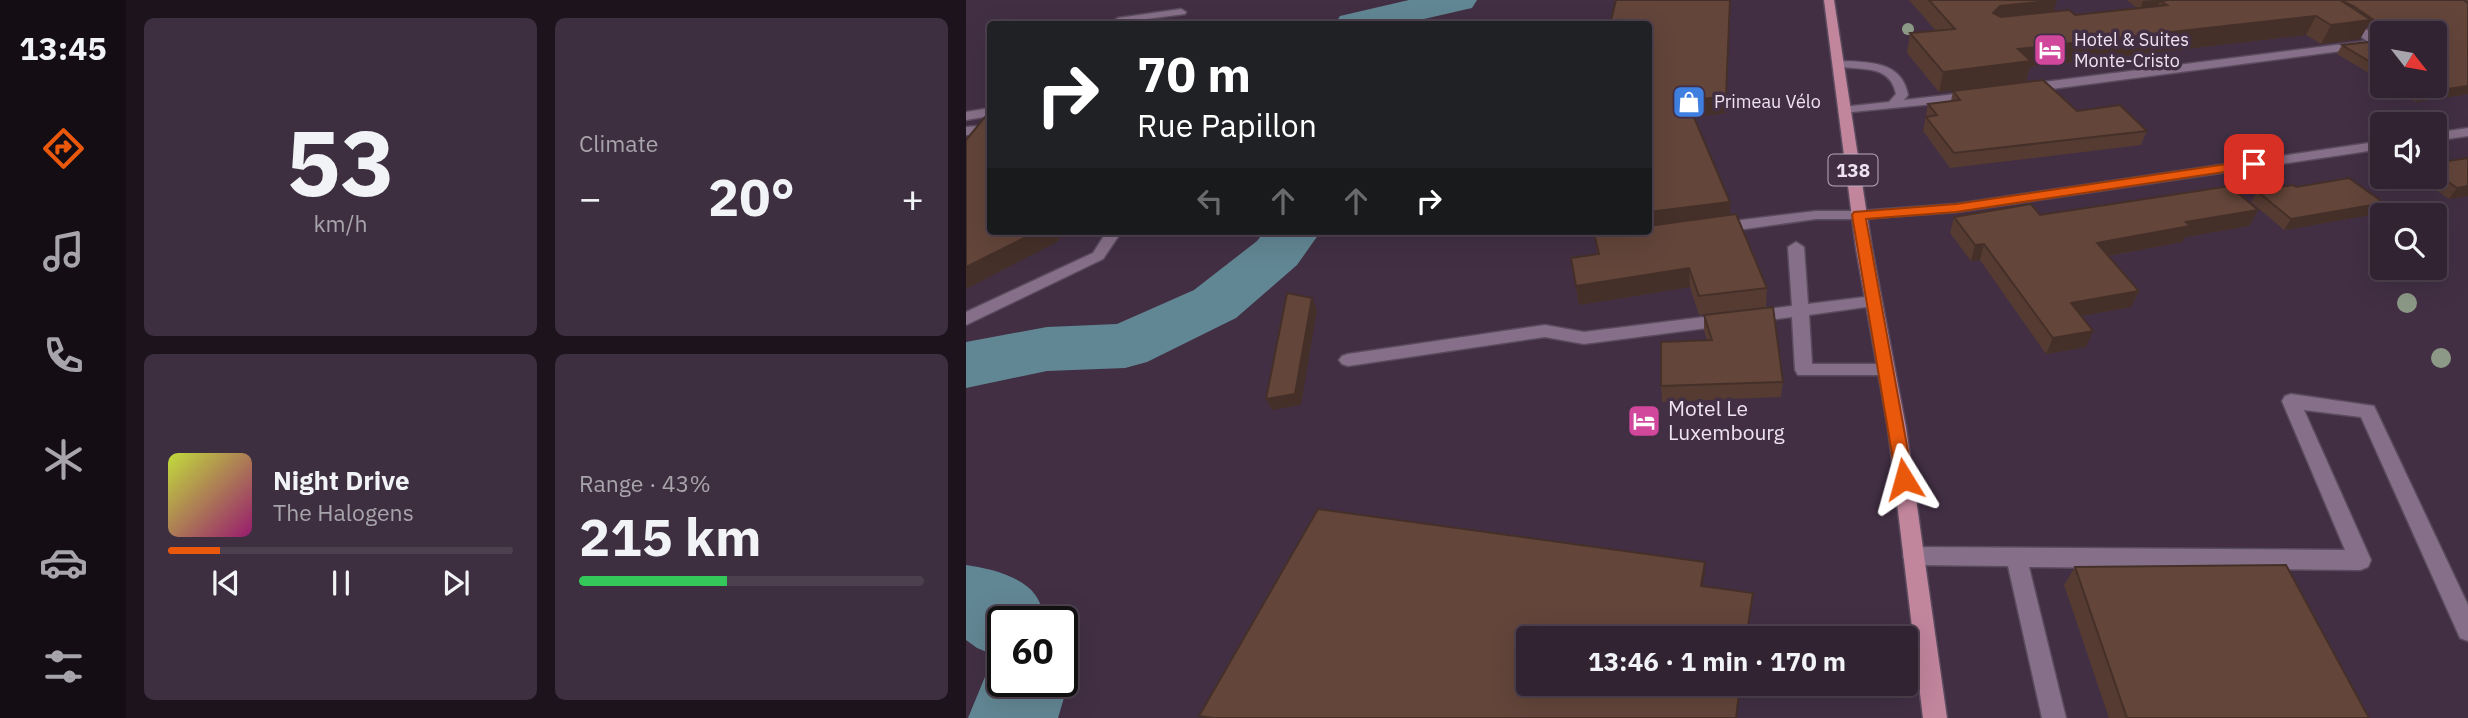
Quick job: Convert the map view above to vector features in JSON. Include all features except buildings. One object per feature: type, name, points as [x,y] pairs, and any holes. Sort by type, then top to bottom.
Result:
[{"type":"main road","name":"138","points":[[1829,0],[1859,215],[1897,428],[1935,718]]},
{"type":"street","points":[[2014,90],[2371,44],[2373,39],[2364,33],[2317,5],[2300,0]]},
{"type":"street","points":[[1118,21],[1181,12]]},
{"type":"street","points":[[1840,64],[1877,66],[1895,75],[1902,95],[1892,106]]},
{"type":"street","points":[[1846,110],[1987,94]]},
{"type":"street","points":[[966,116],[987,112]]},
{"type":"street","points":[[966,131],[987,129]]},
{"type":"street","points":[[2447,135],[2468,132]]},
{"type":"street","points":[[1698,231],[1816,215],[1859,215],[1956,208],[2370,147]]},
{"type":"street","points":[[966,319],[1098,256],[1112,235]]},
{"type":"street","points":[[1796,247],[1804,370],[1885,370]]},
{"type":"street","points":[[1348,360],[1545,331],[1584,338],[1873,301]]},
{"type":"street","points":[[1914,556],[2360,560],[2291,401],[2367,411],[2468,630]]},
{"type":"street","points":[[2016,556],[2054,718]]},
{"type":"waterway","points":[[1367,21],[1459,0]]},
{"type":"waterway","points":[[966,365],[1047,349],[1125,346],[1215,304],[1277,253],[1291,235]]},
{"type":"waterway","points":[[966,602],[987,607]]},
{"type":"waterway","points":[[1013,718],[1020,697]]},
{"type":"place","name":"Hotel & Suites Monte-Cristo","points":[[2050,50]]},
{"type":"place","name":"Primeau Vélo","points":[[1689,102]]},
{"type":"place","name":"Motel Le Luxembourg","points":[[1644,421]]},
{"type":"route","points":[[1904,479],[1859,215],[1956,208],[2254,164]]}]
